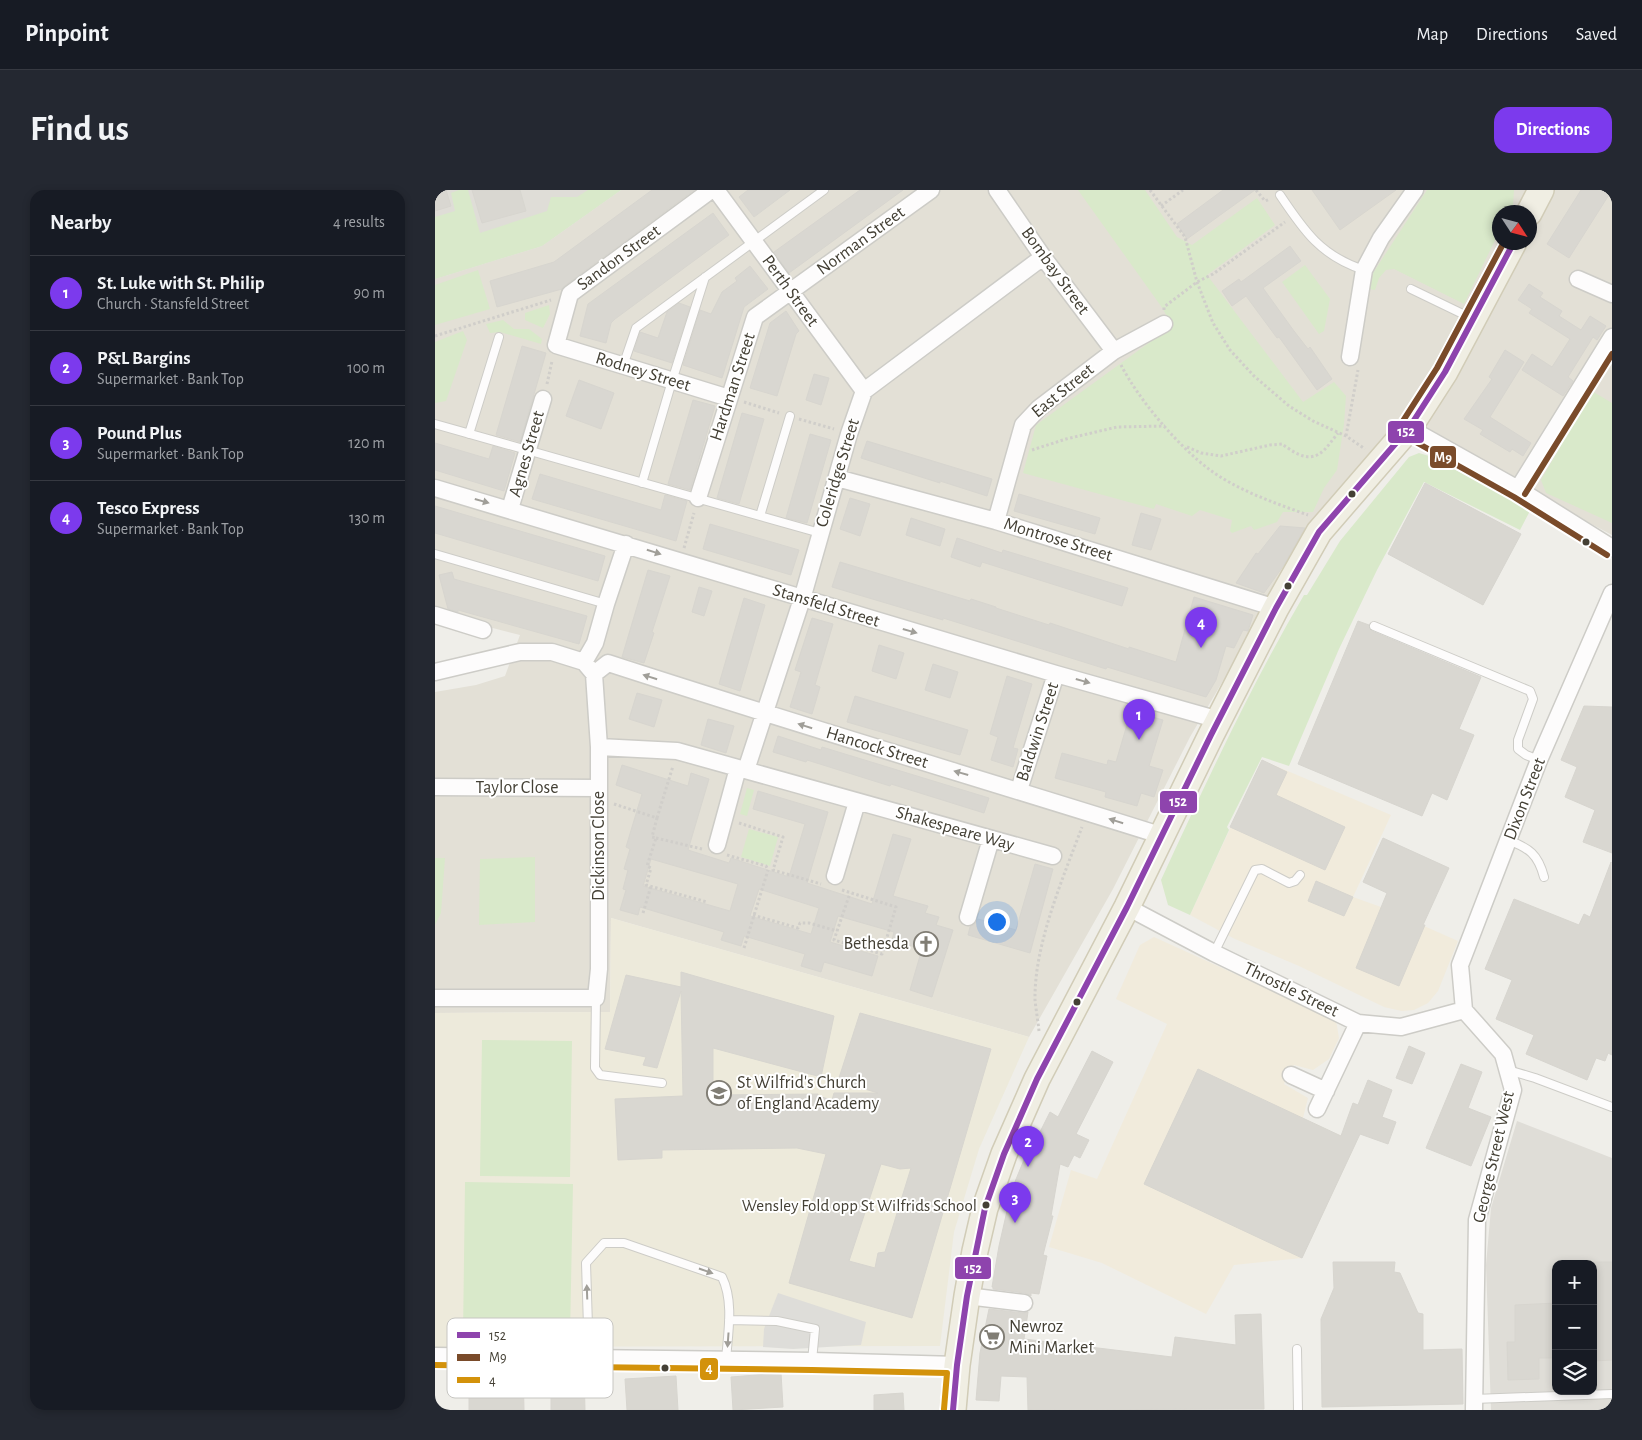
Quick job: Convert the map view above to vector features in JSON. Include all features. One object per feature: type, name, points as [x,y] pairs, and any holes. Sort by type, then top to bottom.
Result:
[{"type":"main road","points":[[1533,205],[1541,190]]},
{"type":"main road","points":[[953,1410],[957,1365],[967,1296],[985,1208],[1004,1154],[1037,1079],[1127,907],[1276,608],[1319,532],[1409,428],[1445,372],[1510,250]]},
{"type":"street","name":"Sandon Street","points":[[556,345],[570,294],[711,190]]},
{"type":"street","name":"Perth Street","points":[[716,190],[864,391]]},
{"type":"street","name":"Norman Street","points":[[791,292],[931,190]]},
{"type":"street","name":"Bombay Street","points":[[997,190],[1113,351]]},
{"type":"street","points":[[1350,357],[1364,270],[1381,238],[1415,190]]},
{"type":"street","points":[[864,391],[1043,256]]},
{"type":"street","points":[[1578,279],[1612,294]]},
{"type":"street","name":"Hardman Street","points":[[698,498],[755,317],[791,292]]},
{"type":"street","name":"East Street","points":[[996,521],[1023,425],[1039,408],[1113,351],[1165,324]]},
{"type":"street","points":[[1518,489],[1612,337]]},
{"type":"street","name":"Rodney Street","points":[[556,345],[729,398]]},
{"type":"street","name":"Coleridge Street","points":[[742,769],[765,714],[802,599],[849,434],[864,391]]},
{"type":"street","name":"Agnes Street","points":[[511,509],[543,399]]},
{"type":"street","points":[[1409,428],[1518,489],[1612,548]]},
{"type":"street","name":"Montrose Street","points":[[837,478],[996,521],[1276,608]]},
{"type":"street","name":"Stansfeld Street","points":[[435,488],[681,560],[802,599],[1219,720]]},
{"type":"street","points":[[435,672],[520,652],[552,652],[589,668],[605,604],[626,544]]},
{"type":"street","name":"Dixon Street","points":[[1464,1010],[1460,965],[1539,760],[1612,593]]},
{"type":"street","points":[[435,615],[483,630]]},
{"type":"street","name":"Hancock Street","points":[[589,668],[608,663],[765,714],[1019,790],[1163,836]]},
{"type":"street","name":"Dickinson Close","points":[[589,668],[599,746],[599,969],[596,998]]},
{"type":"street","name":"Baldwin Street","points":[[1019,790],[1056,674]]},
{"type":"street","name":"Shakespeare Way","points":[[599,746],[677,751],[1053,856]]},
{"type":"street","points":[[717,845],[742,769]]},
{"type":"street","name":"Taylor Close","points":[[435,787],[599,794]]},
{"type":"street","points":[[835,876],[857,802]]},
{"type":"street","points":[[968,918],[991,839]]},
{"type":"street","name":"Throstle Street","points":[[1127,907],[1214,953],[1358,1023],[1401,1027],[1464,1010]]},
{"type":"street","points":[[435,998],[596,998]]},
{"type":"street","name":"George Street West","points":[[1464,1010],[1503,1054],[1513,1090],[1477,1220],[1474,1404]]},
{"type":"street","points":[[1317,1110],[1358,1023]]},
{"type":"street","points":[[1291,1075],[1326,1091]]},
{"type":"street","points":[[967,1296],[1024,1303]]},
{"type":"street","points":[[613,1358],[812,1360],[957,1365]]},
{"type":"lane","points":[[623,366],[636,328],[824,190]]},
{"type":"lane","points":[[1280,195],[1308,235],[1329,254],[1364,270]]},
{"type":"lane","points":[[642,482],[705,277]]},
{"type":"lane","points":[[1411,289],[1473,320]]},
{"type":"lane","points":[[469,434],[499,337]]},
{"type":"lane","points":[[760,516],[791,416]]},
{"type":"lane","points":[[435,424],[820,533]]},
{"type":"lane","points":[[435,554],[605,604]]},
{"type":"lane","points":[[1374,626],[1530,691],[1533,699],[1518,740],[1518,749],[1526,755],[1539,760]]},
{"type":"lane","points":[[1508,840],[1531,850],[1542,867],[1545,876]]},
{"type":"lane","points":[[1214,953],[1255,870],[1262,869],[1289,883],[1295,881],[1300,875]]},
{"type":"lane","points":[[596,998],[595,1068],[600,1075],[662,1083]]},
{"type":"lane","points":[[1508,1070],[1535,1078],[1612,1108]]},
{"type":"lane","points":[[588,1318],[586,1262],[604,1243],[624,1243],[721,1277],[725,1284],[729,1320],[726,1360]]},
{"type":"lane","points":[[729,1320],[777,1321],[815,1329],[812,1360]]},
{"type":"lane","points":[[1297,1349],[1298,1410]]},
{"type":"lane","points":[[1474,1404],[1612,1394]]},
{"type":"path","points":[[1149,190],[1185,237],[1197,282],[1213,323],[1230,350],[1254,376],[1289,406],[1313,421],[1347,436],[1382,461]]},
{"type":"path","points":[[1161,206],[1183,190]]},
{"type":"path","points":[[1165,324],[1164,307],[1197,282],[1213,274],[1294,216]]},
{"type":"path","points":[[435,336],[570,294]]},
{"type":"path","points":[[543,399],[556,345]]},
{"type":"path","points":[[1113,351],[1127,376],[1165,426],[1211,470],[1245,490],[1313,517],[1319,532]]},
{"type":"path","points":[[1347,436],[1359,370],[1350,357]]},
{"type":"path","points":[[1014,457],[1047,444],[1117,427],[1165,426]]},
{"type":"path","points":[[1184,446],[1201,453],[1221,456],[1269,445],[1282,444],[1297,455],[1309,456],[1319,455],[1338,433]]},
{"type":"path","points":[[681,560],[698,498]]},
{"type":"path","points":[[677,751],[652,837],[656,838],[647,866],[651,868],[646,885],[707,902]]},
{"type":"path","points":[[599,794],[657,818]]},
{"type":"path","points":[[1056,1041],[1039,1032],[1035,1000],[1037,970],[1048,926],[1087,812]]},
{"type":"path","points":[[744,948],[768,870],[773,870]]},
{"type":"path","points":[[643,913],[651,886]]},
{"type":"path","points":[[753,916],[798,928],[800,923],[809,923],[837,931]]},
{"type":"shaded area","points":[[435,190],[621,190],[542,246],[435,279]]},
{"type":"shaded area","points":[[621,190],[1612,190],[1612,535],[1554,504],[1407,416],[1261,616],[1190,737],[1113,889],[1029,1037],[611,918],[610,1012],[435,1013],[435,692],[476,685],[505,676],[520,635],[435,613],[435,279],[542,246]]},
{"type":"shaded area","points":[[1262,760],[1391,815],[1353,897],[1381,907],[1458,941],[1438,991],[1428,1003],[1414,1010],[1402,1011],[1384,1007],[1299,966],[1235,939],[1190,915]]},
{"type":"shaded area","name":"St Wilfrid's Church of England Academy","points":[[611,918],[1029,1037],[979,1149],[954,1232],[940,1346],[613,1347],[613,1318],[447,1318],[447,1347],[435,1347],[435,1013],[610,1012]]},
{"type":"shaded area","points":[[1154,937],[1336,1020],[1339,1038],[1329,1059],[1313,1070],[1294,1065],[1284,1084],[1308,1098],[1303,1118],[1356,1143],[1302,1258],[1234,1265],[1206,1314],[1102,1263],[1049,1247],[1071,1170],[1097,1179],[1167,1024],[1116,999],[1140,945]]},
{"type":"shaded area","points":[[1517,1121],[1612,1158],[1612,1410],[1491,1410],[1486,1265],[1491,1208]]},
{"type":"shaded area","points":[[778,1293],[866,1322],[861,1345],[793,1349],[763,1347],[764,1329]]},
{"type":"green space","points":[[459,190],[468,190],[480,233],[547,211],[551,197],[577,197],[588,190],[621,190],[542,246],[435,279],[435,217],[455,211],[451,193]]},
{"type":"green space","points":[[1078,190],[1145,190],[1177,237],[1192,245],[1257,198],[1275,225],[1207,275],[1303,402],[1334,382],[1346,396],[1337,470],[1324,488],[1313,512],[1283,512],[1277,522],[1254,530],[1251,526],[1232,533],[1230,531],[1232,520],[1200,510],[1192,516],[1156,504],[1154,509],[1023,473],[1036,425],[1172,326],[1163,309]]},
{"type":"green space","points":[[1427,190],[1514,190],[1513,205],[1492,205],[1492,246],[1464,304],[1394,269],[1386,270],[1379,278],[1375,290],[1369,289],[1373,273]]},
{"type":"green space","points":[[1305,265],[1330,299],[1324,331],[1319,334],[1282,282]]},
{"type":"green space","points":[[478,270],[490,309],[435,325],[435,285]]},
{"type":"green space","points":[[549,305],[550,314],[543,328],[525,320],[525,313]]},
{"type":"green space","points":[[503,320],[514,329],[529,329],[542,339],[541,344],[500,332],[490,333],[486,324]]},
{"type":"green space","points":[[463,331],[467,340],[446,401],[435,403],[435,342]]},
{"type":"green space","points":[[1592,391],[1612,403],[1612,523],[1546,493],[1541,480]]},
{"type":"green space","points":[[1419,453],[1429,456],[1531,509],[1520,530],[1424,482],[1377,570],[1339,649],[1289,766],[1262,757],[1227,827],[1229,830],[1190,915],[1168,905],[1161,880],[1229,736],[1284,630],[1304,595],[1307,595],[1340,541],[1409,457]]},
{"type":"green space","points":[[747,788],[754,790],[747,816],[740,814]]},
{"type":"green space","points":[[749,829],[778,837],[770,866],[741,857]]},
{"type":"green space","points":[[535,857],[535,922],[479,925],[480,859]]},
{"type":"green space","points":[[435,858],[445,858],[441,913],[435,925]]},
{"type":"green space","points":[[482,1040],[572,1041],[570,1177],[480,1176]]},
{"type":"green space","points":[[465,1182],[573,1184],[570,1318],[463,1318]]},
{"type":"building","points":[[435,190],[446,190],[451,206],[435,211]]},
{"type":"building","points":[[472,190],[520,190],[526,211],[482,223]]},
{"type":"building","points":[[652,190],[694,190],[562,289],[497,307],[490,281],[554,262]]},
{"type":"building","points":[[748,190],[790,190],[754,217],[739,197]]},
{"type":"building","points":[[860,190],[903,190],[789,273],[774,252]]},
{"type":"building","points":[[1223,190],[1255,190],[1187,239],[1177,224]]},
{"type":"building","points":[[1312,190],[1396,190],[1340,230]]},
{"type":"building","points":[[1581,190],[1612,190],[1569,258],[1547,244]]},
{"type":"building","points":[[713,213],[729,235],[615,319],[611,323],[606,343],[580,336],[588,304]]},
{"type":"building","points":[[1290,246],[1301,261],[1263,288],[1308,349],[1310,347],[1332,379],[1317,390],[1279,337],[1277,338],[1246,296],[1232,306],[1222,291],[1239,279],[1241,282]]},
{"type":"building","points":[[750,266],[768,289],[744,307],[722,378],[683,365],[700,310],[711,314],[722,292],[737,281],[735,278]]},
{"type":"building","points":[[1529,284],[1543,293],[1540,297],[1562,311],[1559,316],[1581,330],[1590,316],[1606,326],[1597,340],[1593,337],[1568,377],[1573,381],[1563,396],[1522,370],[1532,354],[1552,367],[1570,339],[1529,313],[1532,309],[1518,300]]},
{"type":"building","points":[[679,303],[690,307],[672,363],[634,351],[640,332],[658,338],[667,312]]},
{"type":"building","points":[[786,311],[799,331],[796,334],[777,396],[750,388],[770,323]]},
{"type":"building","points":[[522,346],[546,353],[520,442],[496,435]]},
{"type":"building","points":[[1505,350],[1524,362],[1490,417],[1531,443],[1523,456],[1512,449],[1510,452],[1480,434],[1483,430],[1464,419],[1492,379],[1489,377]]},
{"type":"building","points":[[814,374],[829,378],[821,405],[806,400]]},
{"type":"building","points":[[579,380],[614,393],[601,429],[566,416]]},
{"type":"building","points":[[693,400],[715,406],[690,490],[668,484]]},
{"type":"building","points":[[742,413],[764,419],[739,504],[717,498]]},
{"type":"building","points":[[810,434],[831,440],[807,523],[786,518]]},
{"type":"building","points":[[867,441],[992,479],[987,496],[861,458]]},
{"type":"building","points":[[435,443],[489,459],[493,446],[515,453],[504,491],[435,470]]},
{"type":"building","points":[[540,474],[661,510],[665,495],[687,501],[676,541],[532,499]]},
{"type":"building","points":[[1425,483],[1521,534],[1483,605],[1388,554]]},
{"type":"building","points":[[1019,494],[1100,518],[1095,534],[1014,511]]},
{"type":"building","points":[[850,498],[870,504],[860,536],[840,529]]},
{"type":"building","points":[[435,506],[605,556],[598,581],[435,533]]},
{"type":"building","points":[[1141,513],[1161,519],[1151,550],[1132,545]]},
{"type":"building","points":[[911,518],[945,529],[940,546],[906,535]]},
{"type":"building","points":[[710,524],[799,550],[791,575],[703,549]]},
{"type":"building","points":[[1280,526],[1305,528],[1284,565],[1264,593],[1236,583],[1256,553],[1258,554]]},
{"type":"building","points":[[957,538],[1002,553],[1003,550],[1128,588],[1122,606],[982,562],[980,567],[951,557]]},
{"type":"building","points":[[840,562],[970,601],[971,599],[1049,625],[1050,623],[1176,662],[1194,597],[1253,615],[1248,631],[1243,630],[1234,648],[1226,646],[1216,680],[1206,697],[1107,667],[1106,669],[943,618],[943,620],[832,587]]},
{"type":"building","points":[[648,570],[670,576],[644,663],[622,657]]},
{"type":"building","points":[[452,572],[454,579],[587,616],[579,644],[458,610],[458,612],[448,609],[439,575]]},
{"type":"building","points":[[699,587],[712,591],[704,616],[692,612]]},
{"type":"building","points":[[744,598],[765,605],[740,691],[719,684]]},
{"type":"building","points":[[812,618],[833,624],[815,685],[820,687],[812,714],[790,707],[801,672],[795,670]]},
{"type":"building","points":[[1358,621],[1369,625],[1372,631],[1481,677],[1459,729],[1474,735],[1447,800],[1432,793],[1422,816],[1298,764]]},
{"type":"building","points":[[879,645],[904,653],[896,679],[872,671]]},
{"type":"building","points":[[933,664],[958,672],[950,698],[925,690]]},
{"type":"building","points":[[1007,676],[1032,684],[1013,748],[1018,749],[1013,767],[991,760],[998,737],[990,734]]},
{"type":"building","points":[[637,693],[662,700],[654,727],[629,719]]},
{"type":"building","points":[[855,696],[968,730],[960,755],[847,722]]},
{"type":"building","points":[[1584,706],[1612,707],[1612,853],[1583,842],[1595,810],[1565,797],[1577,767],[1561,760]]},
{"type":"building","points":[[1131,711],[1163,720],[1149,766],[1163,770],[1154,797],[1141,793],[1137,806],[1105,797],[1106,792],[1055,778],[1062,753],[1107,765],[1108,760],[1116,762]]},
{"type":"building","points":[[708,719],[734,726],[726,753],[701,745]]},
{"type":"building","points":[[778,736],[821,750],[822,747],[989,798],[984,813],[891,784],[890,786],[807,760],[806,762],[773,752]]},
{"type":"building","points":[[1262,760],[1287,772],[1276,795],[1345,827],[1325,870],[1230,827]]},
{"type":"building","points":[[622,765],[688,786],[691,773],[709,779],[688,850],[729,863],[731,858],[789,877],[805,824],[753,809],[758,791],[828,812],[807,883],[872,904],[893,834],[911,839],[893,896],[928,906],[925,913],[939,917],[936,925],[953,930],[932,997],[910,990],[922,949],[892,940],[894,932],[838,916],[830,942],[878,956],[872,976],[824,962],[821,972],[801,966],[805,954],[744,936],[741,946],[721,940],[724,932],[640,907],[638,915],[620,910],[626,890],[623,889],[628,870],[624,869],[630,849],[626,847],[642,794],[616,785]],"holes":[[[651,859],[738,884],[730,911],[643,886]],[[759,889],[819,908],[811,934],[750,916]]]},
{"type":"building","points":[[1383,838],[1449,868],[1423,925],[1425,925],[1399,986],[1356,968],[1387,893],[1363,882]]},
{"type":"building","points":[[1611,862],[1612,1055],[1608,1053],[1605,1061],[1596,1058],[1587,1080],[1526,1054],[1534,1035],[1496,1019],[1512,980],[1485,969],[1514,899],[1579,925],[1584,914],[1590,917]]},
{"type":"building","points":[[1035,864],[1053,869],[1030,953],[968,935],[970,927],[978,919],[1016,930]]},
{"type":"building","points":[[1316,881],[1353,897],[1344,916],[1308,901]]},
{"type":"building","points":[[681,972],[834,1016],[821,1077],[713,1048],[713,1095],[818,1094],[818,1096],[832,1100],[834,1093],[878,1093],[838,1081],[860,1013],[991,1049],[912,1318],[789,1283],[826,1154],[797,1148],[662,1150],[662,1158],[618,1160],[615,1099],[683,1096],[681,991],[657,1068],[643,1065],[646,1057],[605,1049],[626,975],[681,987]],"holes":[[[881,1164],[900,1169],[911,1168],[885,1252],[878,1253],[875,1268],[849,1261]]]},
{"type":"building","points":[[1409,1046],[1425,1053],[1412,1084],[1396,1078]]},
{"type":"building","points":[[1092,1051],[1113,1062],[1076,1134],[1089,1140],[1080,1158],[1074,1155],[1068,1167],[1060,1164],[1051,1216],[1053,1216],[1043,1255],[1047,1256],[1039,1294],[1031,1293],[1031,1296],[1025,1293],[993,1289],[999,1246],[1012,1189],[1033,1138],[1036,1140],[1050,1112],[1058,1117]]},
{"type":"building","points":[[1461,1064],[1482,1072],[1468,1108],[1491,1117],[1471,1166],[1426,1148]]},
{"type":"building","points":[[1198,1069],[1341,1136],[1353,1103],[1358,1105],[1368,1080],[1392,1090],[1382,1117],[1396,1122],[1388,1144],[1360,1134],[1302,1258],[1144,1184]]},
{"type":"building","points":[[1333,1262],[1395,1262],[1394,1272],[1400,1273],[1418,1313],[1423,1314],[1423,1350],[1462,1349],[1463,1404],[1322,1407],[1321,1319],[1334,1288]]},
{"type":"building","points":[[1597,1262],[1612,1262],[1612,1360],[1597,1361]]},
{"type":"building","points":[[1552,1303],[1552,1358],[1539,1358],[1539,1379],[1508,1380],[1507,1342],[1515,1342],[1515,1305]]},
{"type":"building","points":[[989,1309],[1028,1312],[1024,1339],[1172,1357],[1175,1337],[1236,1345],[1235,1315],[1261,1314],[1264,1409],[1028,1410],[1027,1377],[1001,1376],[999,1401],[976,1400],[980,1353]]},
{"type":"building","points":[[781,1373],[783,1407],[733,1410],[731,1377]]},
{"type":"building","points":[[676,1376],[678,1410],[627,1410],[625,1379]]},
{"type":"building","points":[[903,1393],[904,1410],[874,1410],[874,1395]]},
{"type":"building","points":[[469,1398],[524,1398],[524,1410],[469,1410]]},
{"type":"building","points":[[551,1398],[585,1398],[585,1410],[551,1410]]},
{"type":"transit line","name":"M9","points":[[1500,250],[1437,368],[1401,424],[1401,431],[1405,436],[1514,497],[1607,555]]},
{"type":"transit line","name":"152","points":[[953,1410],[957,1365],[967,1296],[985,1208],[1004,1154],[1037,1079],[1127,907],[1211,735],[1276,608],[1319,532],[1409,428],[1445,372],[1510,250]]},
{"type":"transit line","name":"M9","points":[[1525,494],[1612,354]]},
{"type":"transit line","name":"4","points":[[435,1365],[447,1365]]},
{"type":"transit line","name":"4","points":[[613,1367],[947,1373],[944,1409]]},
{"type":"place","name":"Tesco Express","points":[[1201,648]]},
{"type":"place","name":"St. Luke with St. Philip","points":[[1139,740]]},
{"type":"place","name":"Bethesda","points":[[926,944]]},
{"type":"place","name":"St Wilfrid's Church of England Academy","points":[[719,1093]]},
{"type":"place","name":"P&L Bargins","points":[[1028,1167]]},
{"type":"place","name":"Wensley Fold opp St Wilfrids School","points":[[986,1205]]},
{"type":"place","name":"Pound Plus","points":[[1015,1223]]},
{"type":"place","name":"Newroz Mini Market","points":[[992,1337]]}]
